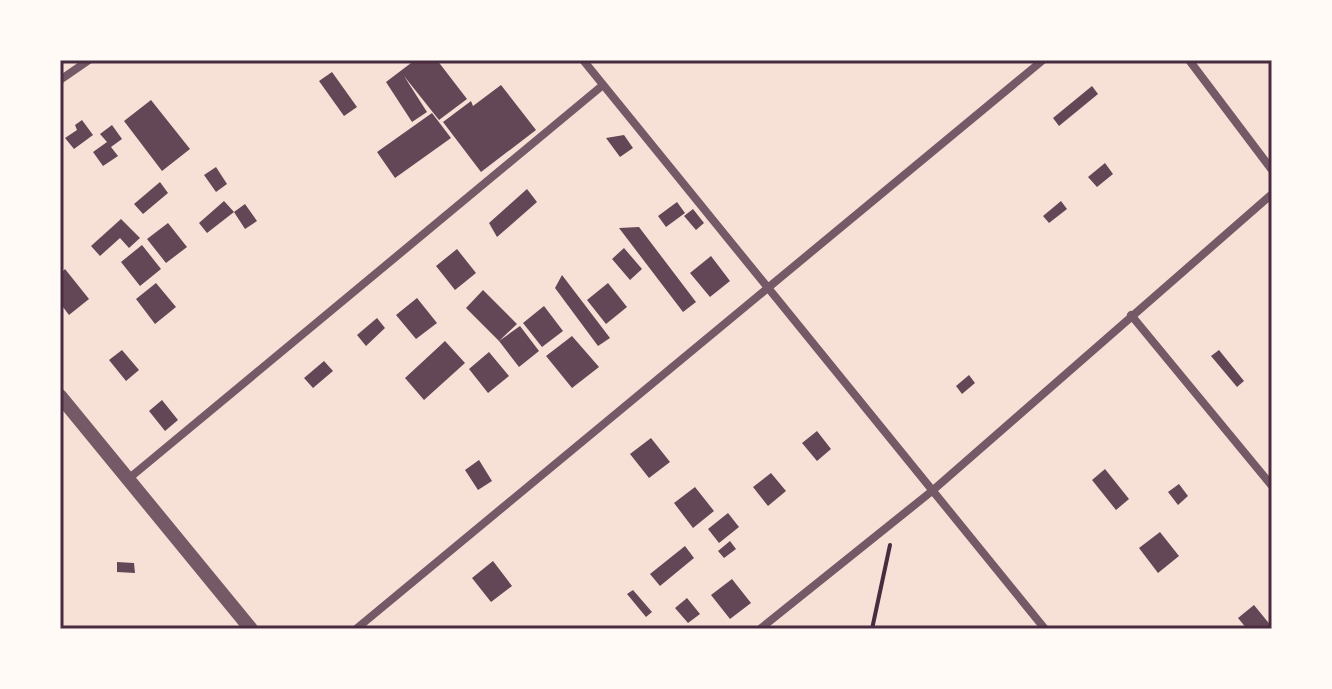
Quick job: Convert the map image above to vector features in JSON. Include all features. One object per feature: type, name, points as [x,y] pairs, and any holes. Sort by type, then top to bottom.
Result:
[{"type":"street","points":[[60,80],[89,60]]},
{"type":"street","points":[[583,60],[1045,629]]},
{"type":"street","points":[[356,629],[1043,60]]},
{"type":"street","points":[[1189,60],[1272,170]]},
{"type":"street","points":[[127,480],[603,85]]},
{"type":"street","points":[[760,629],[932,491],[1272,194]]},
{"type":"street","points":[[1131,315],[1272,486]]},
{"type":"street","points":[[60,397],[251,629]]},
{"type":"path","points":[[872,629],[888,549],[910,509]]},
{"type":"building","points":[[415,60],[437,60],[467,99],[439,120],[404,76],[427,112],[412,122],[386,82]]},
{"type":"building","points":[[332,72],[357,107],[344,116],[319,81]]},
{"type":"building","points":[[501,85],[536,130],[481,172],[443,122],[471,101],[473,106]]},
{"type":"building","points":[[1092,86],[1098,94],[1059,126],[1053,118]]},
{"type":"building","points":[[151,100],[190,149],[162,171],[124,121]]},
{"type":"building","points":[[432,113],[451,138],[395,178],[377,152]]},
{"type":"building","points":[[82,120],[93,135],[74,149],[65,138],[77,130],[75,125]]},
{"type":"building","points":[[112,125],[122,139],[111,147],[118,156],[103,166],[93,152],[107,142],[100,134]]},
{"type":"building","points":[[624,135],[633,148],[620,157],[606,138]]},
{"type":"building","points":[[1105,163],[1113,174],[1097,187],[1088,177]]},
{"type":"building","points":[[216,167],[227,184],[216,192],[204,175]]},
{"type":"building","points":[[160,182],[168,193],[143,214],[134,204]]},
{"type":"building","points":[[527,189],[537,202],[497,237],[489,223]]},
{"type":"building","points":[[224,201],[234,212],[207,233],[199,223]]},
{"type":"building","points":[[1061,201],[1067,209],[1049,223],[1043,216]]},
{"type":"building","points":[[677,202],[685,213],[666,227],[658,216]]},
{"type":"building","points":[[245,204],[257,221],[245,229],[234,212]]},
{"type":"building","points":[[693,209],[704,223],[696,230],[684,216]]},
{"type":"building","points":[[121,219],[140,238],[129,248],[120,238],[100,256],[91,246]]},
{"type":"building","points":[[168,223],[187,247],[166,263],[147,239]]},
{"type":"building","points":[[639,227],[696,302],[683,312],[619,228]]},
{"type":"building","points":[[142,245],[161,269],[140,286],[121,262]]},
{"type":"building","points":[[624,248],[642,269],[630,280],[612,259]]},
{"type":"building","points":[[457,249],[476,273],[455,290],[436,266]]},
{"type":"building","points":[[711,256],[730,281],[710,297],[690,273]]},
{"type":"building","points":[[65,269],[89,299],[69,315],[60,303],[60,274]]},
{"type":"building","points":[[562,275],[610,338],[598,346],[555,288]]},
{"type":"building","points":[[156,283],[176,307],[155,324],[136,299]]},
{"type":"building","points":[[608,283],[627,307],[606,324],[587,300]]},
{"type":"building","points":[[483,290],[517,324],[499,341],[466,308]]},
{"type":"building","points":[[417,298],[437,323],[416,339],[396,315]]},
{"type":"building","points":[[544,306],[563,331],[542,347],[523,323]]},
{"type":"building","points":[[377,318],[385,328],[366,346],[357,335]]},
{"type":"building","points":[[520,326],[539,351],[519,367],[499,341]]},
{"type":"building","points":[[572,336],[599,367],[572,388],[546,356]]},
{"type":"building","points":[[445,341],[465,363],[424,400],[405,378]]},
{"type":"building","points":[[122,350],[139,370],[126,381],[109,360]]},
{"type":"building","points":[[1219,350],[1244,381],[1237,387],[1211,356]]},
{"type":"building","points":[[489,352],[509,376],[488,393],[469,369]]},
{"type":"building","points":[[324,361],[333,371],[313,388],[304,378]]},
{"type":"building","points":[[969,375],[975,383],[962,394],[956,386]]},
{"type":"building","points":[[162,400],[178,420],[165,431],[149,411]]},
{"type":"building","points":[[817,431],[831,449],[817,461],[802,443]]},
{"type":"building","points":[[651,438],[670,462],[649,478],[630,454]]},
{"type":"building","points":[[479,460],[492,481],[478,490],[465,470]]},
{"type":"building","points":[[1105,469],[1129,499],[1116,510],[1092,480]]},
{"type":"building","points":[[771,473],[786,491],[768,506],[753,487]]},
{"type":"building","points":[[1179,484],[1188,496],[1178,505],[1168,492]]},
{"type":"building","points":[[695,487],[714,511],[693,528],[674,503]]},
{"type":"building","points":[[728,513],[739,527],[719,543],[708,529]]},
{"type":"building","points":[[1160,532],[1179,556],[1158,573],[1139,548]]},
{"type":"building","points":[[730,541],[736,549],[724,558],[718,551]]},
{"type":"building","points":[[685,546],[694,558],[660,586],[650,574]]},
{"type":"building","points":[[493,561],[512,586],[491,602],[472,578]]},
{"type":"building","points":[[117,562],[134,563],[135,573],[117,572]]},
{"type":"building","points":[[732,579],[751,603],[730,619],[711,595]]},
{"type":"building","points":[[633,590],[652,612],[646,617],[627,594]]},
{"type":"building","points":[[687,598],[700,614],[688,623],[675,608]]},
{"type":"building","points":[[1254,605],[1272,629],[1247,629],[1238,618]]}]
